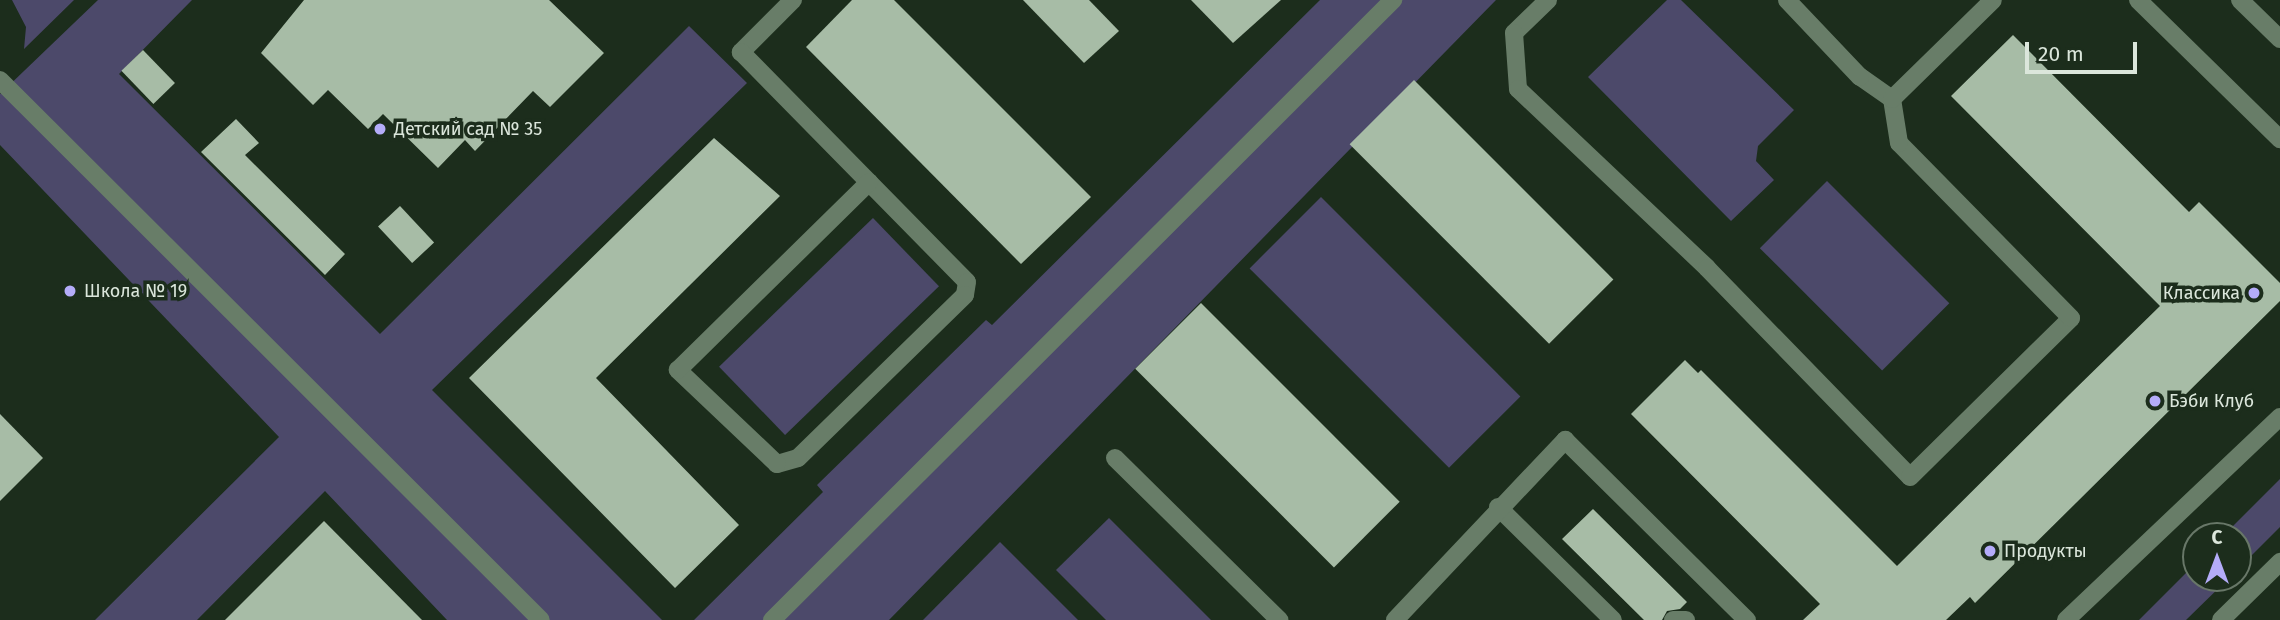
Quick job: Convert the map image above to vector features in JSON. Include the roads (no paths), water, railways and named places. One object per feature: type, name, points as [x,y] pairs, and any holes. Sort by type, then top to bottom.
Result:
[{"type":"street","points":[[772,620],[1393,0]]},
{"type":"street","points":[[1548,0],[1514,33],[1518,89],[1707,268],[1910,477],[2071,318],[1899,143],[1892,99],[1860,77],[1787,0]]},
{"type":"street","points":[[1892,99],[1993,0]]},
{"type":"street","points":[[2137,0],[2280,139]]},
{"type":"street","points":[[2240,0],[2280,39]]},
{"type":"street","points":[[782,4],[741,52],[869,182],[967,282],[965,295],[798,458],[777,464],[678,370],[869,182]]},
{"type":"street","points":[[0,80],[541,620]]},
{"type":"street","points":[[2066,620],[2280,417]]},
{"type":"street","points":[[1395,620],[1498,507],[1566,440],[1747,620]]},
{"type":"street","points":[[1115,458],[1279,620]]},
{"type":"street","points":[[1498,507],[1613,620]]},
{"type":"street","points":[[2221,620],[2280,562]]},
{"type":"street","points":[[1673,620],[1686,620]]},
{"type":"place","name":"Детский сад № 35","points":[[380,129]]},
{"type":"place","name":"Школа № 19","points":[[70,291]]},
{"type":"place","name":"Классика","points":[[2254,293]]},
{"type":"place","name":"Бэби Клуб","points":[[2155,401]]},
{"type":"place","name":"Продукты","points":[[1990,551]]}]
